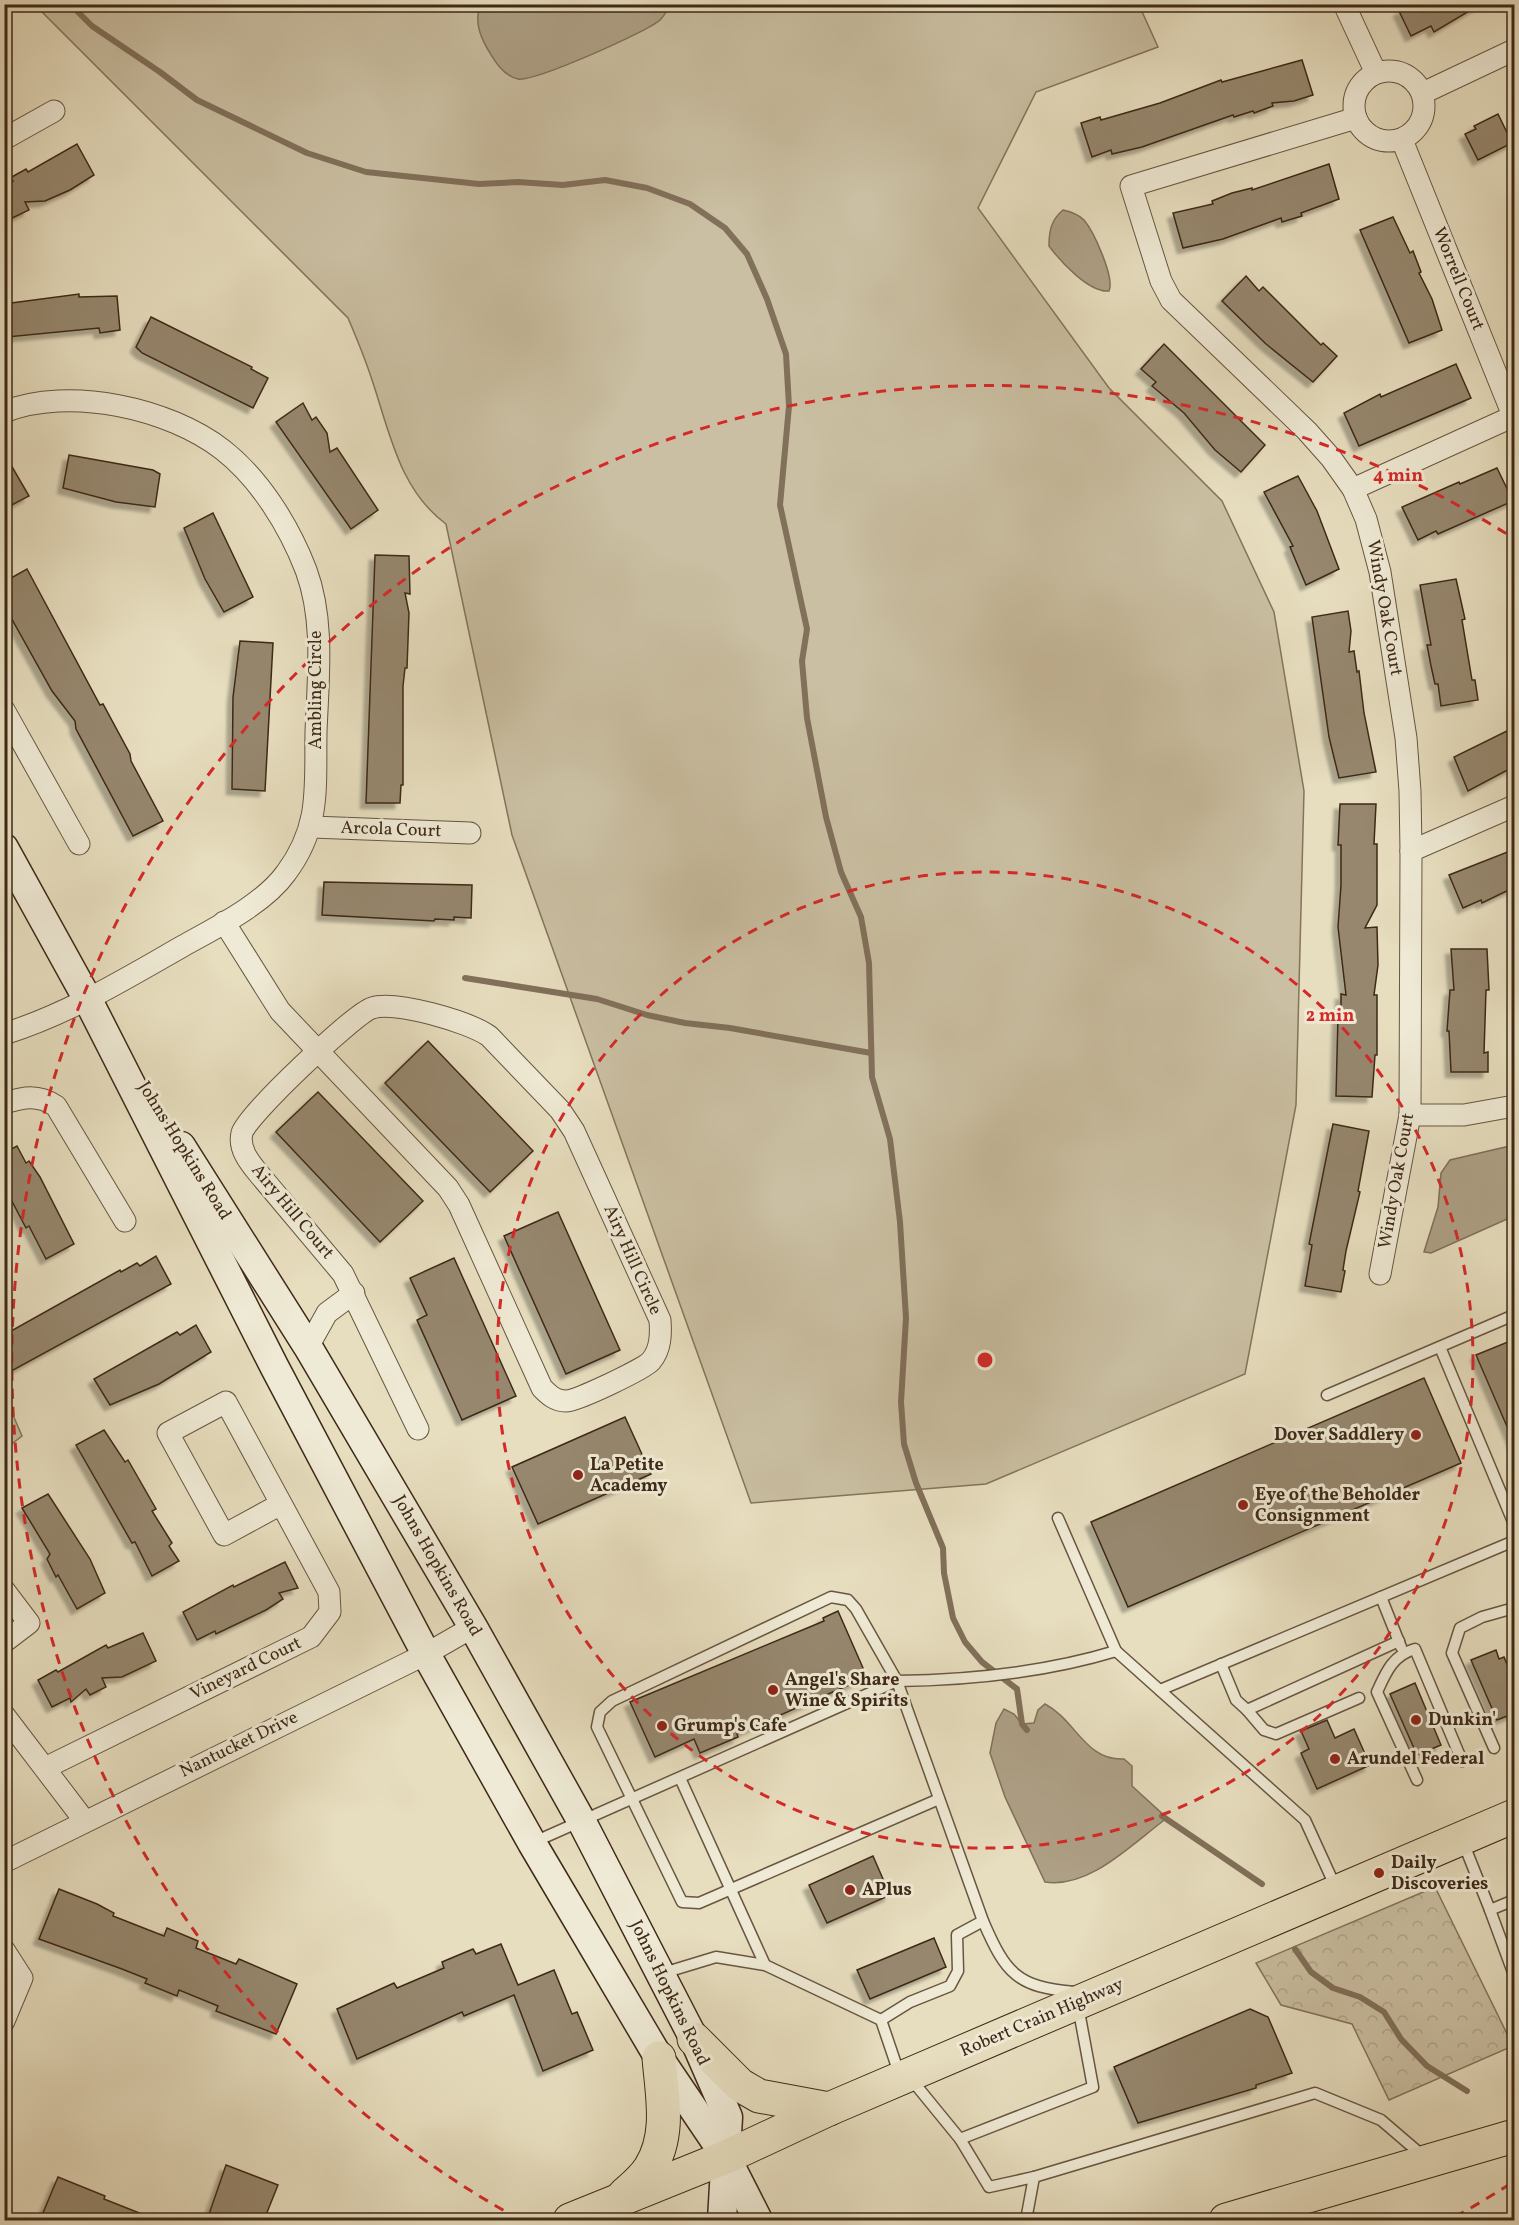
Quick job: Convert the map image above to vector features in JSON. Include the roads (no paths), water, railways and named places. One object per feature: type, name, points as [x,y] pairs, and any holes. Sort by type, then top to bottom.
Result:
[{"type":"highway","name":"Robert Crain Highway","points":[[570,2220],[726,2157],[829,2109],[1515,1816]]},
{"type":"highway","points":[[694,2039],[740,2085],[759,2096],[829,2109]]},
{"type":"highway","points":[[589,2220],[620,2199],[650,2170],[660,2148],[664,2125],[659,2058]]},
{"type":"highway","points":[[1226,2220],[1515,2136]]},
{"type":"street","points":[[1344,4],[1376,73]]},
{"type":"street","points":[[1422,93],[1515,50]]},
{"type":"street","points":[[1390,71],[1402,73],[1415,81],[1422,93],[1425,107],[1423,119],[1415,131],[1402,140],[1386,142],[1374,138],[1362,129],[1356,118],[1354,103],[1357,92],[1364,81],[1376,73],[1390,71]]},
{"type":"street","points":[[4,139],[54,111]]},
{"type":"street","name":"Windy Oak Court","points":[[1356,118],[1131,186],[1161,281],[1170,300],[1307,431],[1353,489],[1366,519],[1382,584],[1406,738],[1411,851],[1410,1115],[1380,1275]]},
{"type":"street","name":"Worrell Court","points":[[1402,140],[1514,417]]},
{"type":"street","name":"Ambling Circle","points":[[4,1034],[88,1000],[224,922],[270,890],[285,875],[312,827],[315,790],[317,627],[306,572],[272,503],[223,449],[156,416],[119,404],[77,401],[6,408]]},
{"type":"street","points":[[1353,489],[1514,417]]},
{"type":"street","points":[[4,710],[80,844]]},
{"type":"street","points":[[1411,851],[1515,806]]},
{"type":"street","name":"Arcola Court","points":[[312,827],[470,833]]},
{"type":"street","name":"Johns Hopkins Road","points":[[4,848],[88,1000],[274,1366],[426,1654],[532,1843],[659,2058],[726,2157],[758,2220]]},
{"type":"street","name":"Airy Hill Circle","points":[[224,922],[265,991],[280,1011],[448,1188],[459,1206],[542,1388],[550,1396],[569,1401],[636,1371],[651,1361],[662,1336],[660,1320],[574,1131],[560,1110],[489,1036],[462,1022],[390,1006],[372,1007],[357,1016],[320,1051]]},
{"type":"street","name":"Johns Hopkins Road","points":[[88,1000],[308,1347],[473,1627],[582,1822],[694,2039],[728,2117],[722,2220]]},
{"type":"street","name":"Airy Hill Court","points":[[320,1051],[255,1113],[242,1133],[242,1144],[247,1158],[259,1174],[329,1256],[354,1293],[418,1429]]},
{"type":"street","points":[[4,1102],[26,1096],[38,1097],[56,1106],[125,1221]]},
{"type":"street","points":[[1410,1115],[1464,1115],[1515,1106]]},
{"type":"street","points":[[308,1347],[327,1313],[354,1293]]},
{"type":"street","name":"Vineyard Court","points":[[45,1768],[311,1636],[330,1612],[329,1592],[226,1402],[168,1433],[224,1535],[281,1504]]},
{"type":"street","points":[[4,1590],[29,1623],[4,1642]]},
{"type":"street","name":"Nantucket Drive","points":[[4,1862],[84,1820],[426,1654],[473,1627]]},
{"type":"street","points":[[4,1715],[84,1820]]},
{"type":"street","points":[[4,1950],[22,1978],[4,2021]]},
{"type":"street","points":[[1244,2220],[1290,2202]]},
{"type":"lane","points":[[1327,1395],[1515,1315]]},
{"type":"lane","points":[[1440,1347],[1515,1524]]},
{"type":"lane","points":[[1058,1518],[1116,1651],[1305,1820],[1337,1891]]},
{"type":"lane","points":[[1160,1690],[1515,1541]]},
{"type":"lane","points":[[939,1799],[699,1903],[682,1902],[597,1727],[600,1712],[612,1701],[831,1597],[848,1600],[856,1609],[897,1682],[939,1799],[983,1922],[999,1959],[1018,1977],[1045,1990],[1087,1998],[1093,2087],[960,2139]]},
{"type":"lane","points":[[1381,1597],[1403,1653]]},
{"type":"lane","points":[[1494,1748],[1452,1653],[1460,1628],[1482,1617],[1515,1608]]},
{"type":"lane","points":[[1247,1710],[1399,1641]]},
{"type":"lane","points":[[1416,1780],[1377,1692],[1388,1667],[1403,1653],[1415,1649],[1462,1761]]},
{"type":"lane","points":[[532,1843],[897,1682],[941,1680],[1080,1662],[1116,1651]]},
{"type":"lane","points":[[1221,1664],[1236,1700],[1264,1730],[1276,1734],[1359,1698]]},
{"type":"lane","points":[[681,1778],[765,1965]]},
{"type":"lane","points":[[1461,1838],[1515,1975]]},
{"type":"lane","points":[[1490,1910],[1515,1900]]},
{"type":"lane","points":[[881,2020],[910,2001],[950,1986],[958,1971],[957,1935],[983,1922]]},
{"type":"lane","points":[[660,1974],[716,1957],[765,1965],[881,2020],[904,2077],[960,2139],[989,2187],[1034,2177],[1315,2093],[1381,2120],[1428,2161]]},
{"type":"lane","points":[[1026,2220],[1034,2177]]},
{"type":"waterway","points":[[70,4],[92,26],[197,100],[307,153],[366,172],[479,184],[518,182],[563,185],[605,180],[647,188],[690,204],[725,228],[747,254],[767,299],[786,354],[789,406],[780,505],[807,629],[802,661],[807,718],[826,817],[841,872],[861,917],[869,963],[872,1077],[890,1139],[900,1222],[906,1318],[901,1402],[904,1444],[916,1483],[943,1548],[944,1573],[953,1618],[965,1642],[982,1662],[1017,1689],[1022,1724],[1027,1730]]},
{"type":"waterway","points":[[465,978],[597,999],[647,1015],[685,1023],[730,1028],[871,1053]]},
{"type":"waterway","points":[[1162,1816],[1262,1884]]},
{"type":"waterway","points":[[1295,1949],[1311,1972],[1333,1988],[1360,1997],[1384,2012],[1401,2039],[1427,2066],[1467,2091]]},
{"type":"place","name":"Dover Saddlery","points":[[1416,1435]]},
{"type":"place","name":"La Petite Academy","points":[[578,1475]]},
{"type":"place","name":"Eye of the Beholder Consignment","points":[[1243,1505]]},
{"type":"place","name":"Angel's Share Wine & Spirits","points":[[773,1690]]},
{"type":"place","name":"Dunkin'","points":[[1416,1720]]},
{"type":"place","name":"Grump's Cafe","points":[[662,1726]]},
{"type":"place","name":"Arundel Federal","points":[[1335,1759]]},
{"type":"place","name":"Daily Discoveries","points":[[1379,1873]]},
{"type":"place","name":"APlus","points":[[850,1890]]}]
